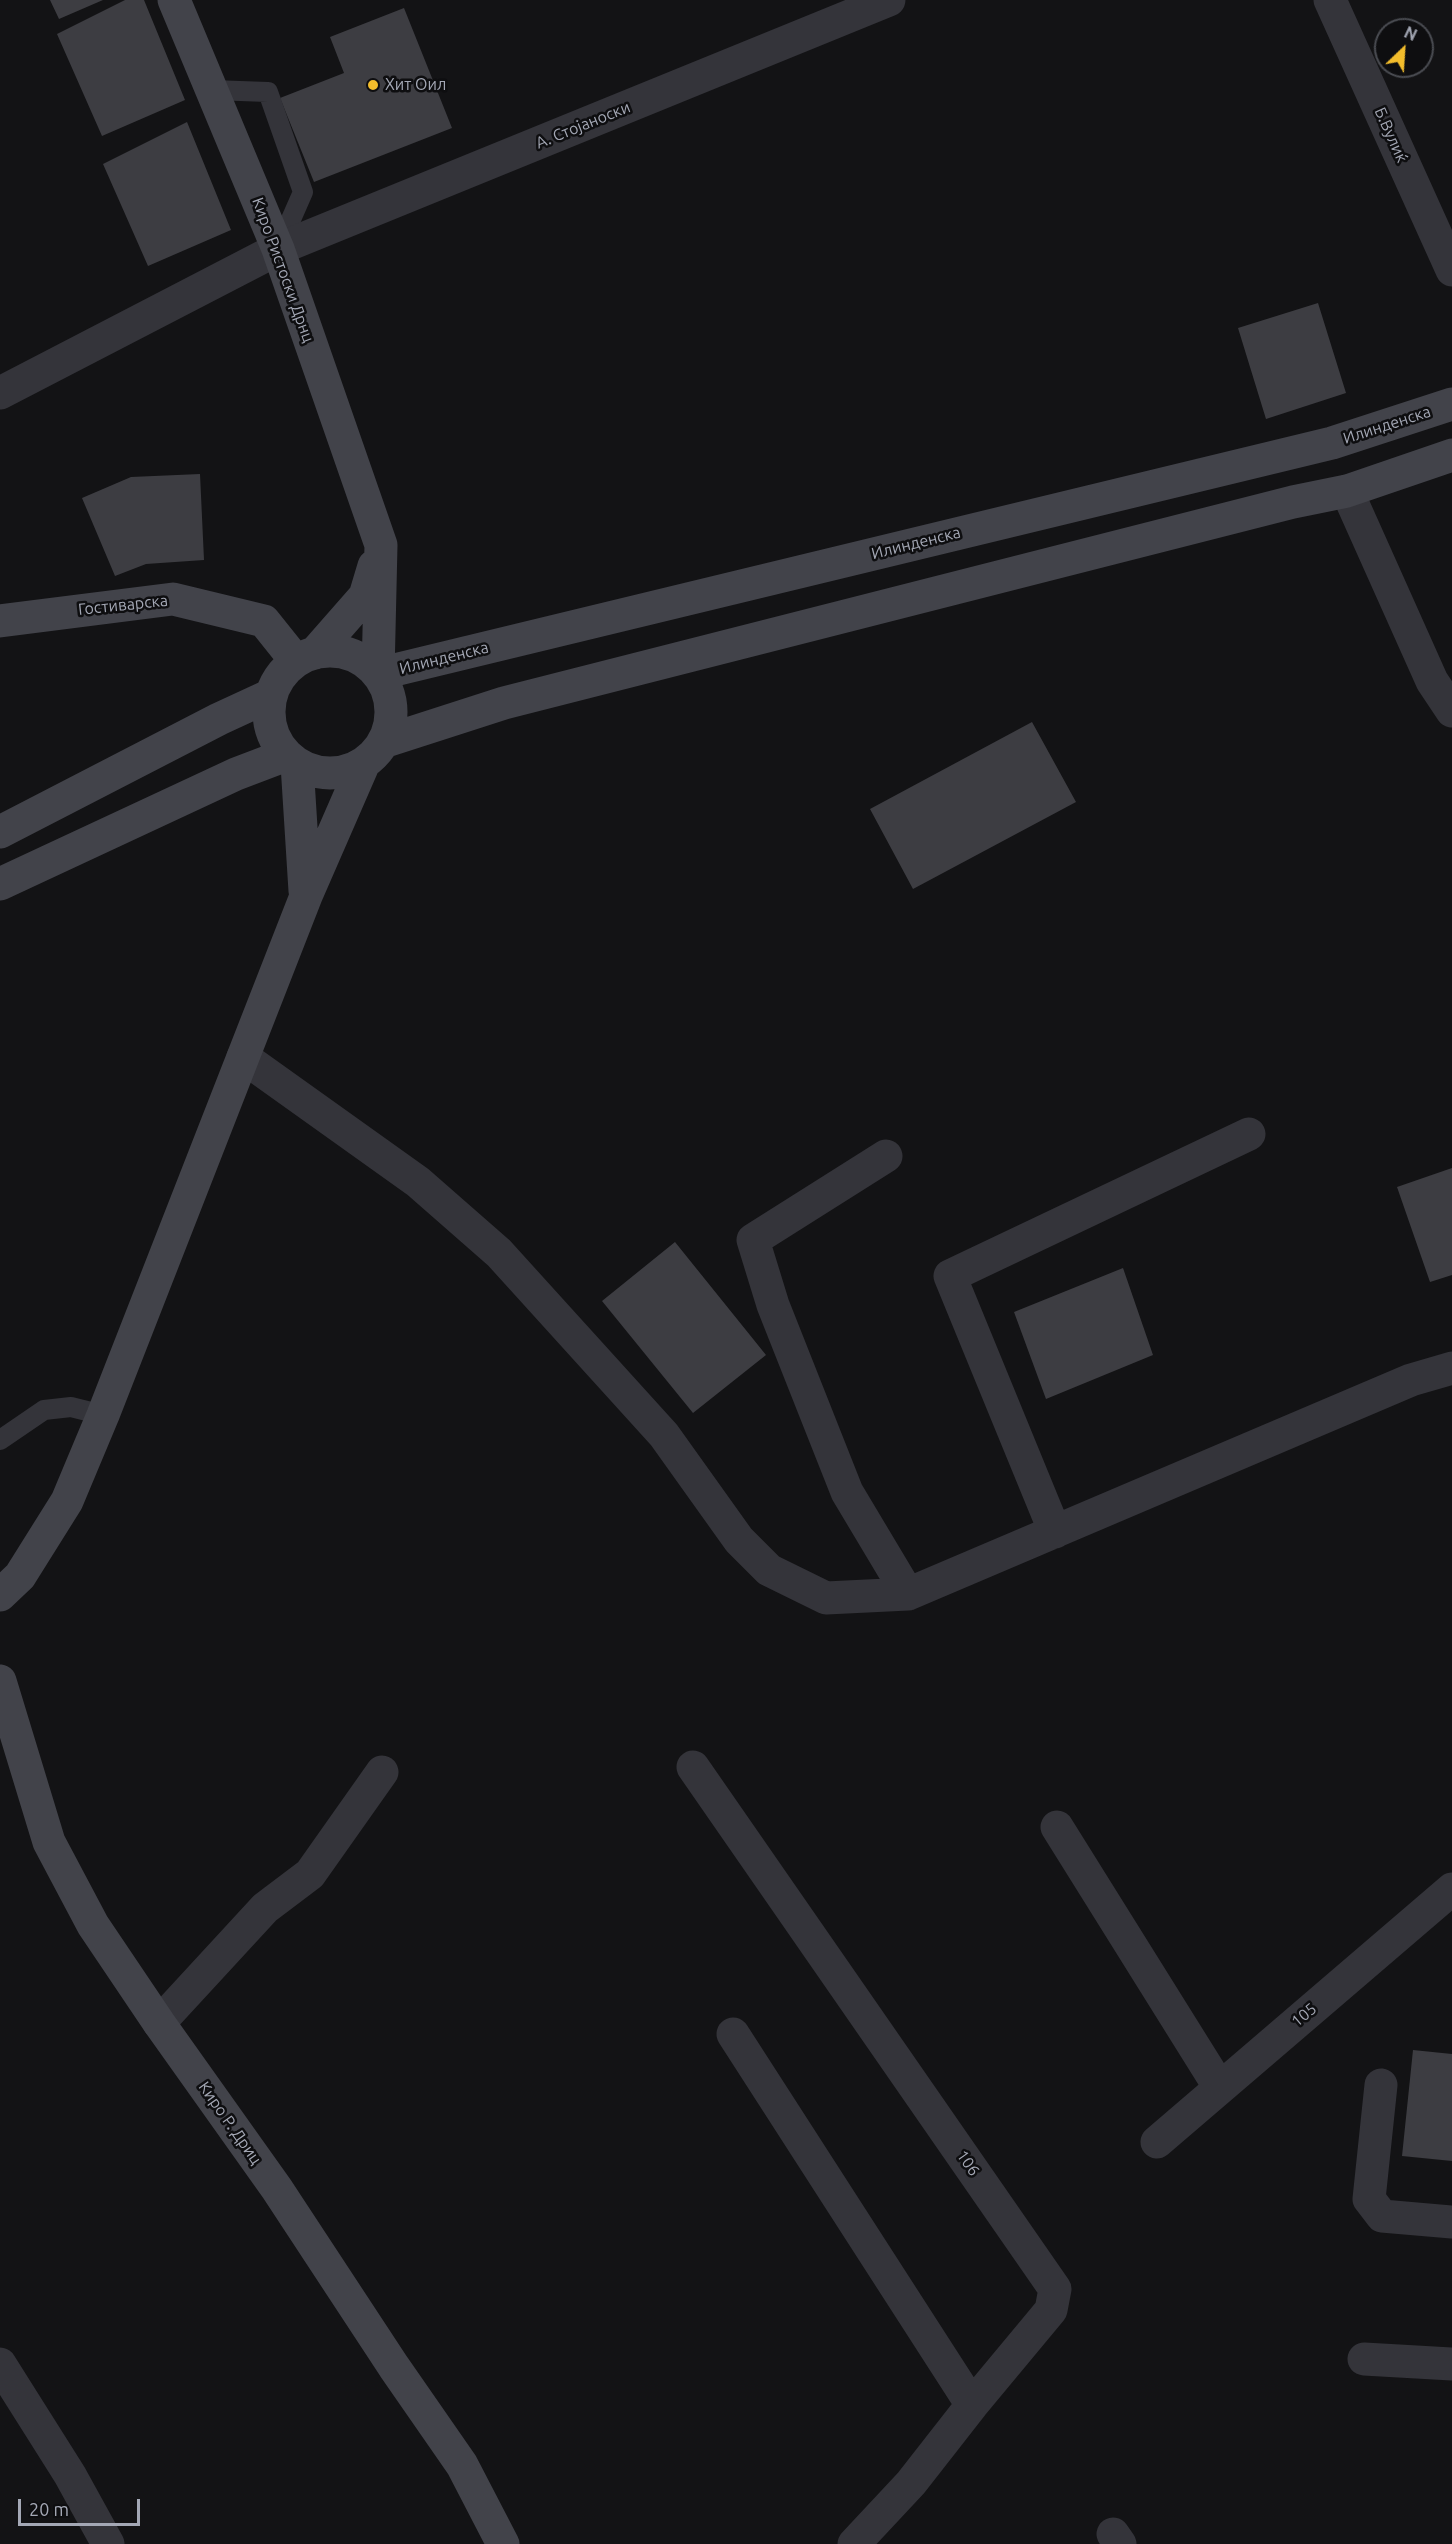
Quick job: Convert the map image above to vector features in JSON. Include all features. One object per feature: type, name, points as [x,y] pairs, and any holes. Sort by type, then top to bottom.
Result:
[{"type":"main road","name":"Киро Ристоски Дрнц","points":[[174,0],[278,249],[381,545],[378,674]]},
{"type":"main road","name":"Илинденска","points":[[378,674],[1332,442],[1452,404]]},
{"type":"main road","points":[[381,545],[365,596],[305,657],[280,676],[271,695],[269,715],[275,738],[291,759],[312,771],[344,772],[373,753],[504,703],[1293,502],[1347,491],[1452,455]]},
{"type":"main road","name":"Гостиварска","points":[[0,621],[173,599],[264,621],[305,657]]},
{"type":"main road","points":[[0,1595],[20,1576],[67,1501],[103,1415],[306,896],[373,753],[388,731],[391,710],[388,693],[378,674],[368,664],[350,654],[329,651],[305,657]]},
{"type":"main road","points":[[0,832],[219,719],[271,695]]},
{"type":"main road","points":[[0,884],[236,774],[291,759]]},
{"type":"main road","points":[[291,759],[306,896]]},
{"type":"main road","name":"Киро Р. Дриц","points":[[0,1682],[49,1842],[93,1924],[159,2023],[277,2189],[394,2367],[462,2465],[503,2544]]},
{"type":"street","name":"А. Стојаноски","points":[[0,393],[278,249],[889,0]]},
{"type":"street","name":"Б.Вулиќ","points":[[1330,0],[1452,270]]},
{"type":"street","points":[[1347,491],[1432,681],[1452,711]]},
{"type":"street","points":[[243,1057],[418,1182],[499,1253],[664,1435],[739,1540],[769,1570],[826,1598],[908,1594],[1411,1380],[1452,1368]]},
{"type":"street","points":[[1055,1532],[950,1276],[1249,1134]]},
{"type":"street","points":[[886,1156],[753,1240],[773,1305],[847,1492],[908,1594]]},
{"type":"street","name":"106","points":[[693,1767],[1055,2289],[1051,2310],[911,2483],[854,2544]]},
{"type":"street","points":[[159,2023],[265,1908],[310,1874],[382,1772]]},
{"type":"street","points":[[1057,1827],[1220,2088]]},
{"type":"street","name":"105","points":[[1157,2142],[1452,1890]]},
{"type":"street","points":[[733,2034],[972,2405]]},
{"type":"street","points":[[1382,2085],[1369,2199],[1382,2216],[1452,2222]]},
{"type":"street","points":[[1364,2359],[1452,2364]]},
{"type":"street","points":[[0,2364],[70,2475],[108,2544]]},
{"type":"lane","points":[[212,90],[268,92],[303,192],[278,249]]},
{"type":"lane","points":[[0,1440],[44,1410],[71,1407],[103,1415]]},
{"type":"building","points":[[50,0],[103,0],[59,19]]},
{"type":"building","points":[[125,0],[144,0],[185,100],[102,136],[57,34]]},
{"type":"building","name":"Хит Оил","points":[[404,8],[452,128],[314,182],[280,98],[344,73],[330,37]]},
{"type":"building","points":[[187,122],[231,230],[148,266],[103,164]]},
{"type":"building","points":[[1318,303],[1346,393],[1266,419],[1238,328]]},
{"type":"building","points":[[200,474],[204,560],[146,564],[115,576],[82,498],[131,477]]},
{"type":"building","points":[[1032,722],[1076,802],[913,889],[870,809]]},
{"type":"building","points":[[1452,1168],[1452,1275],[1430,1282],[1397,1187]]},
{"type":"building","points":[[675,1242],[766,1355],[693,1413],[602,1301]]},
{"type":"building","points":[[1123,1268],[1153,1355],[1046,1399],[1014,1312]]},
{"type":"building","points":[[1413,2050],[1452,2054],[1452,2161],[1402,2156]]},
{"type":"place","name":"Хит Оил","points":[[373,85]]}]
